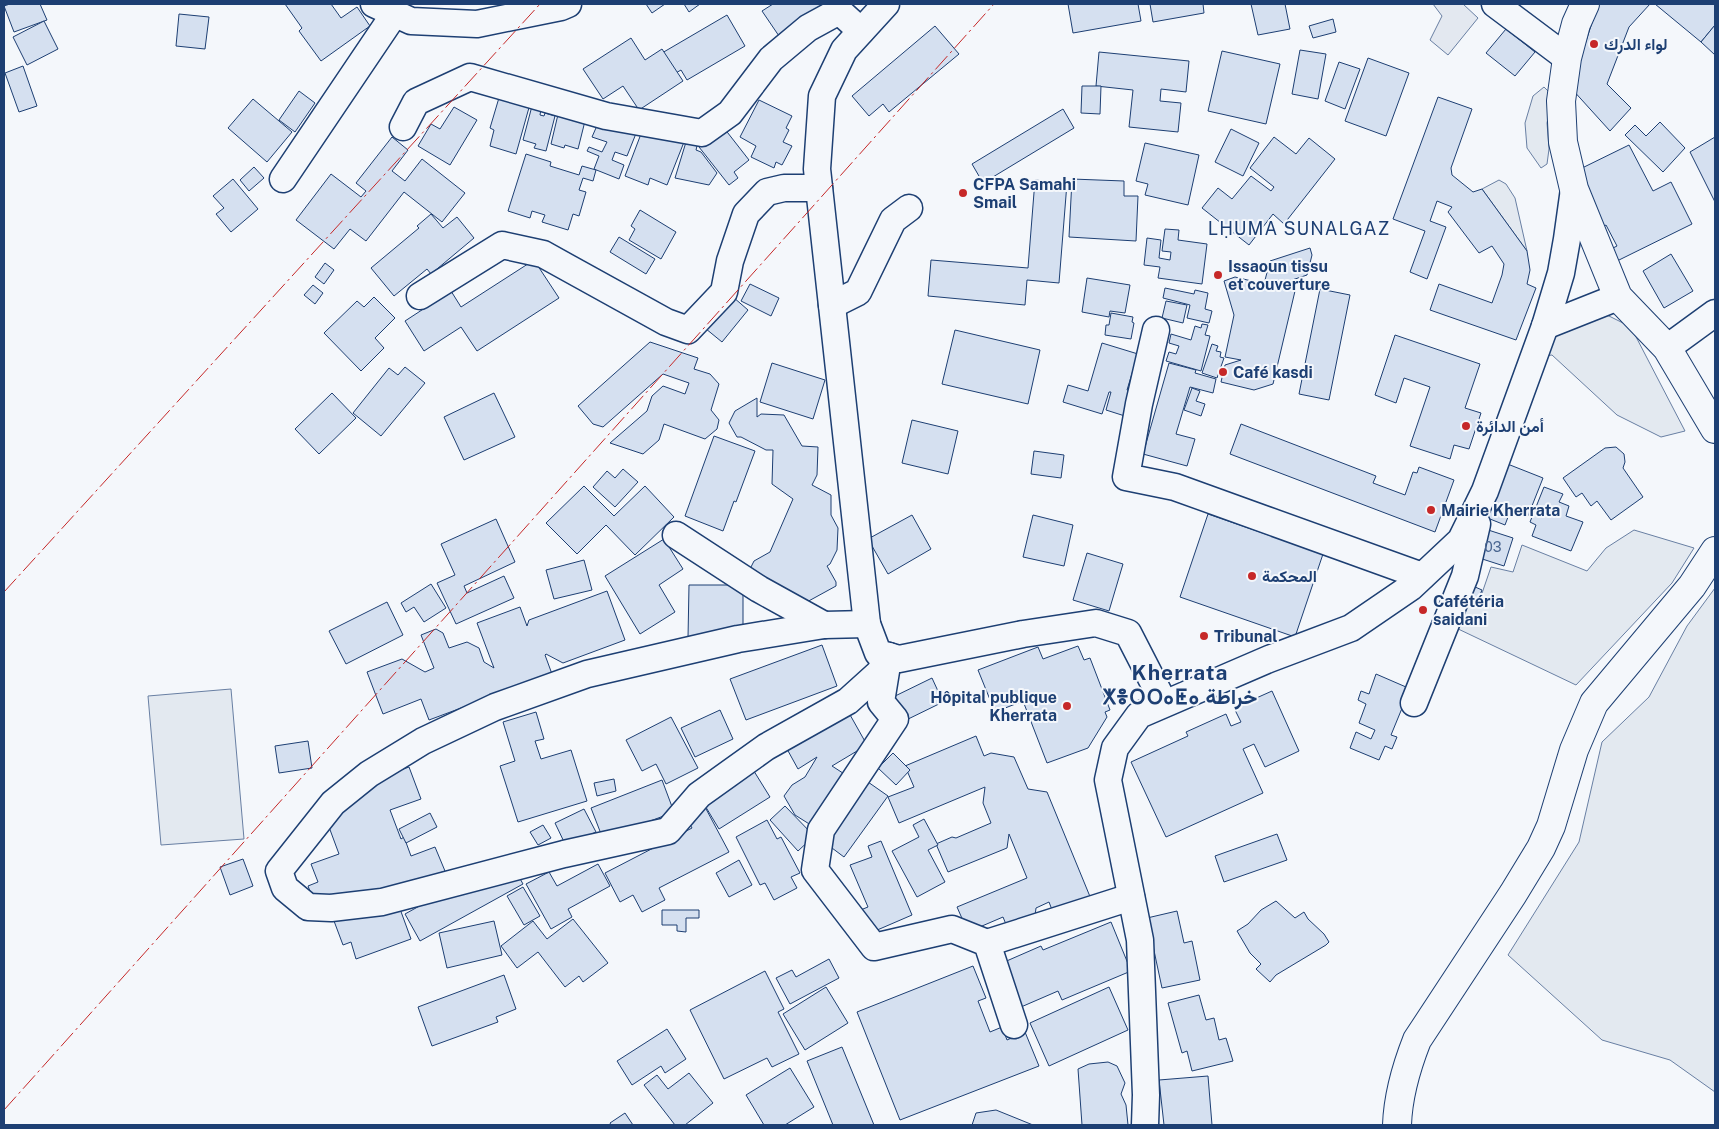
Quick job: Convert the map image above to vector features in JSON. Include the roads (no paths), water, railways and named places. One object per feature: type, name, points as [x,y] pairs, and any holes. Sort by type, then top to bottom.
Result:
[{"type":"main road","points":[[1586,4],[1576,24],[1567,58],[1561,101],[1563,142],[1574,189],[1618,297],[1667,348],[1715,429]]},
{"type":"main road","points":[[1397,1125],[1401,1087],[1418,1040],[1513,894],[1540,848],[1551,826],[1574,750],[1594,702],[1692,586],[1715,551]]},
{"type":"street","points":[[283,179],[384,8],[411,21],[477,24],[568,4]]},
{"type":"street","points":[[886,4],[844,50],[822,96],[818,169],[867,624],[878,653],[899,659],[1023,634],[1096,623],[1128,633],[1164,703]]},
{"type":"street","points":[[1495,4],[1567,58]]},
{"type":"street","points":[[403,128],[416,102],[470,77],[606,116],[702,133],[730,113],[770,60],[808,28],[838,12],[862,31]]},
{"type":"street","points":[[420,296],[502,245],[543,254],[666,322],[688,330],[724,292],[730,261],[746,214],[767,192],[784,188],[819,188]]},
{"type":"street","points":[[1414,703],[1464,576],[1485,491],[1545,326],[1561,273],[1574,189]]},
{"type":"street","points":[[832,305],[858,292],[893,220],[909,208]]},
{"type":"street","points":[[1545,326],[1618,297]]},
{"type":"street","points":[[1667,348],[1715,313]]},
{"type":"street","points":[[1156,330],[1139,404],[1126,477],[1175,487],[1422,576]]},
{"type":"street","points":[[1145,1125],[1146,1095],[1140,940],[1108,780],[1115,748],[1139,715],[1269,659],[1351,628],[1411,586],[1461,540],[1485,491]]},
{"type":"street","points":[[676,535],[759,589],[824,625]]},
{"type":"street","points":[[867,624],[824,625],[738,638],[587,674],[495,707],[423,741],[369,774],[333,803],[279,871],[285,888],[308,906],[331,908],[382,902],[564,854],[668,831],[699,794],[766,747],[848,701],[879,673],[889,656]]},
{"type":"street","points":[[889,656],[881,702],[895,719],[821,830],[815,870],[874,947],[952,929],[987,944],[1131,897]]},
{"type":"street","points":[[987,944],[1014,1025]]},
{"type":"place","name":"لواء الدرك","points":[[1594,44]]},
{"type":"place","name":"CFPA Samahi Smail","points":[[963,193]]},
{"type":"place","name":"Issaoun tissu et couverture","points":[[1218,275]]},
{"type":"place","name":"Café kasdi","points":[[1223,372]]},
{"type":"place","name":"أمن الدائرة","points":[[1466,426]]},
{"type":"place","name":"Mairie Kherrata","points":[[1431,510]]},
{"type":"place","name":"المحكمة","points":[[1252,576]]},
{"type":"place","name":"Cafétéria saidani","points":[[1423,610]]},
{"type":"place","name":"Tribunal","points":[[1204,636]]},
{"type":"place","name":"Hôpital publique Kherrata","points":[[1067,706]]},
{"type":"district","name":"LḤUMA SUNALGAZ","points":[[1299,228]]},
{"type":"district","name":"Kherrata ⵅⴻⵔⵔⴰⵟⴰ خراطة","points":[[1180,684]]}]
